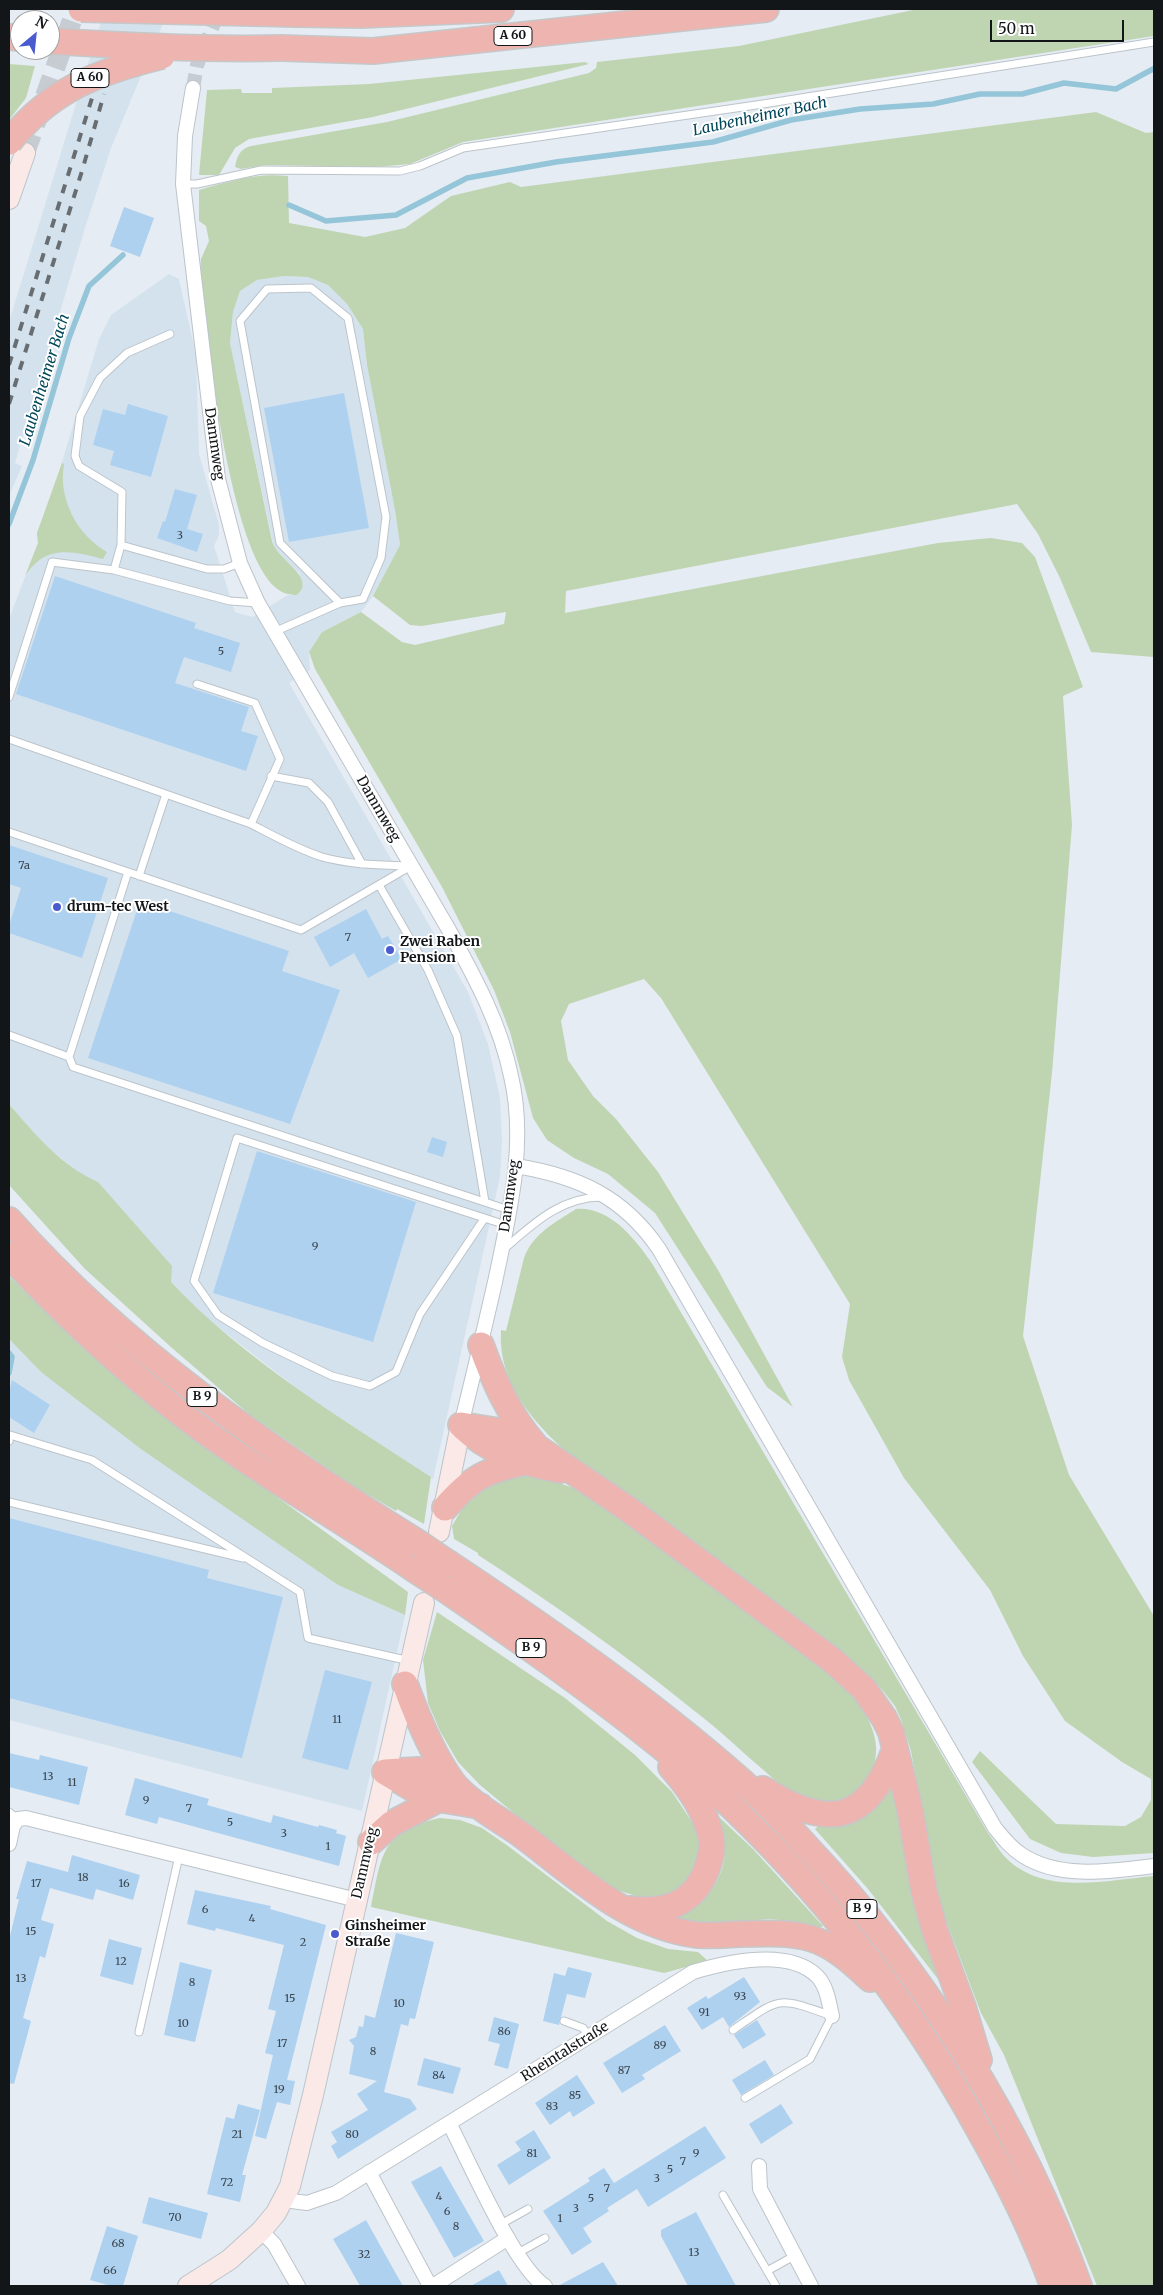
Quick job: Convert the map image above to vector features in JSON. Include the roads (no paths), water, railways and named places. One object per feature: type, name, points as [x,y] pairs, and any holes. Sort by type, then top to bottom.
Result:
[{"type":"highway","name":"A 60","points":[[81,9],[296,14],[501,9]]},
{"type":"highway","name":"A 60","points":[[60,41],[191,48],[373,51],[766,9]]},
{"type":"highway","name":"A 60","points":[[17,148],[41,108],[76,84],[121,66],[191,48]]},
{"type":"highway","name":"B 9","points":[[9,1220],[35,1250],[84,1298],[130,1340],[184,1384],[317,1480],[430,1538],[448,1562],[623,1684],[702,1746],[761,1798],[830,1872],[877,1927],[961,2045],[1038,2190],[1079,2286]]},
{"type":"highway","name":"B 9","points":[[9,1255],[52,1301],[95,1342],[184,1416],[246,1460],[414,1569],[433,1595],[544,1658],[634,1725],[712,1788],[798,1874],[880,1973],[930,2044],[995,2157],[1024,2215],[1053,2286]]},
{"type":"highway","points":[[481,1345],[502,1396],[521,1429],[530,1454]]},
{"type":"highway","points":[[461,1425],[483,1443],[530,1454],[570,1472],[628,1510],[832,1660],[857,1682],[875,1703],[884,1718],[895,1749],[910,1810],[924,1891],[935,1931],[964,2008],[990,2098]]},
{"type":"highway","points":[[445,1508],[459,1492],[483,1474],[530,1454]]},
{"type":"highway","points":[[408,1673],[446,1791]]},
{"type":"highway","points":[[624,1908],[657,1910],[675,1905],[688,1898],[702,1880],[712,1850],[706,1821],[682,1779],[634,1725]]},
{"type":"highway","points":[[702,1746],[779,1799],[806,1812],[831,1815],[846,1812],[865,1802],[874,1792],[888,1769],[895,1749]]},
{"type":"highway","points":[[385,1772],[418,1770],[446,1791],[481,1806],[593,1890],[657,1925],[698,1935],[787,1933],[819,1941],[846,1958],[930,2044]]},
{"type":"highway","points":[[371,1842],[392,1824],[446,1791]]},
{"type":"street","name":"Dammweg","points":[[193,88],[185,136],[183,184],[218,478],[240,563],[258,603],[274,632],[473,975],[499,1031],[512,1078],[515,1100],[516,1166],[502,1251],[461,1425],[445,1508],[430,1538]]},
{"type":"street","points":[[9,199],[17,148]]},
{"type":"street","points":[[516,1166],[562,1175],[608,1197],[637,1220],[659,1249],[995,1828],[1004,1839],[1022,1856],[1059,1870],[1115,1870],[1154,1866]]},
{"type":"street","name":"Dammweg","points":[[261,2231],[284,2200],[298,2159],[408,1673],[433,1595]]},
{"type":"street","points":[[9,1844],[13,1816],[26,1818],[357,1900]]},
{"type":"street","name":"Rheintalstraße","points":[[284,2200],[307,2204],[320,2201],[336,2193],[693,1972],[712,1966],[758,1959],[778,1961],[802,1967],[818,1977],[828,1996],[832,2016]]},
{"type":"street","points":[[449,2123],[508,2238],[536,2281],[545,2286]]},
{"type":"street","points":[[760,2166],[760,2189],[811,2286]]},
{"type":"street","points":[[369,2172],[432,2286],[508,2238]]},
{"type":"street","points":[[188,2286],[229,2260],[261,2231],[274,2244],[298,2286]]},
{"type":"lane","points":[[183,184],[197,184],[261,170],[400,171],[420,166],[463,148],[763,104],[1154,42]]},
{"type":"lane","points":[[274,632],[340,603],[363,599],[381,558],[386,517],[348,318],[311,288],[267,289],[240,321],[280,543],[340,603]]},
{"type":"lane","points":[[114,570],[121,545],[122,492],[79,466],[75,456],[80,416],[100,378],[127,353],[170,334]]},
{"type":"lane","points":[[121,545],[207,569],[224,569],[240,563]]},
{"type":"lane","points":[[9,697],[52,562],[114,570],[230,601],[258,603]]},
{"type":"lane","points":[[197,684],[254,703],[280,758],[251,824]]},
{"type":"lane","points":[[9,739],[251,824],[283,841],[322,857],[362,864],[411,866]]},
{"type":"lane","points":[[271,776],[309,783],[328,802],[362,864]]},
{"type":"lane","points":[[139,876],[166,794]]},
{"type":"lane","points":[[9,832],[301,930],[411,866]]},
{"type":"lane","points":[[128,872],[70,1057],[74,1067],[509,1210]]},
{"type":"lane","points":[[379,886],[428,970],[457,1036],[485,1202]]},
{"type":"lane","points":[[9,1035],[70,1057]]},
{"type":"lane","points":[[484,1218],[420,1314],[396,1372],[370,1386],[332,1376],[264,1343],[218,1315],[194,1281],[237,1138],[484,1218],[506,1226]]},
{"type":"lane","points":[[502,1251],[525,1231],[566,1203],[587,1197],[608,1197]]},
{"type":"lane","points":[[9,1441],[10,1435],[92,1460],[300,1592],[308,1638],[408,1673]]},
{"type":"lane","points":[[9,1502],[248,1559]]},
{"type":"lane","points":[[139,2032],[179,1856]]},
{"type":"lane","points":[[733,2030],[767,2007],[783,2001],[792,2002],[832,2016],[810,2059],[745,2098]]},
{"type":"lane","points":[[564,2021],[583,2028],[589,2037]]},
{"type":"lane","points":[[723,2195],[776,2286]]},
{"type":"lane","points":[[501,2224],[528,2209]]},
{"type":"lane","points":[[518,2253],[545,2238]]},
{"type":"lane","points":[[767,2271],[794,2256]]},
{"type":"waterway","name":"Laubenheimer Bach","points":[[289,205],[326,221],[396,215],[467,178],[556,162],[713,142],[791,120],[860,109],[933,104],[980,94],[1022,94],[1064,83],[1116,89],[1153,69]]},
{"type":"waterway","name":"Laubenheimer Bach","points":[[9,524],[33,460],[69,338],[89,286],[123,255]]},
{"type":"waterway","points":[[9,1353],[12,1357],[9,1373]]},
{"type":"tunnel","points":[[25,153],[76,9]]},
{"type":"tunnel","points":[[193,88],[197,65],[220,9]]},
{"type":"railway","points":[[9,404],[82,171],[104,94]]},
{"type":"railway","points":[[9,365],[92,98]]},
{"type":"place","name":"drum-tec West","points":[[57,907]]},
{"type":"place","name":"Zwei Raben Pension","points":[[390,950]]},
{"type":"place","name":"Ginsheimer Straße","points":[[335,1934]]}]
